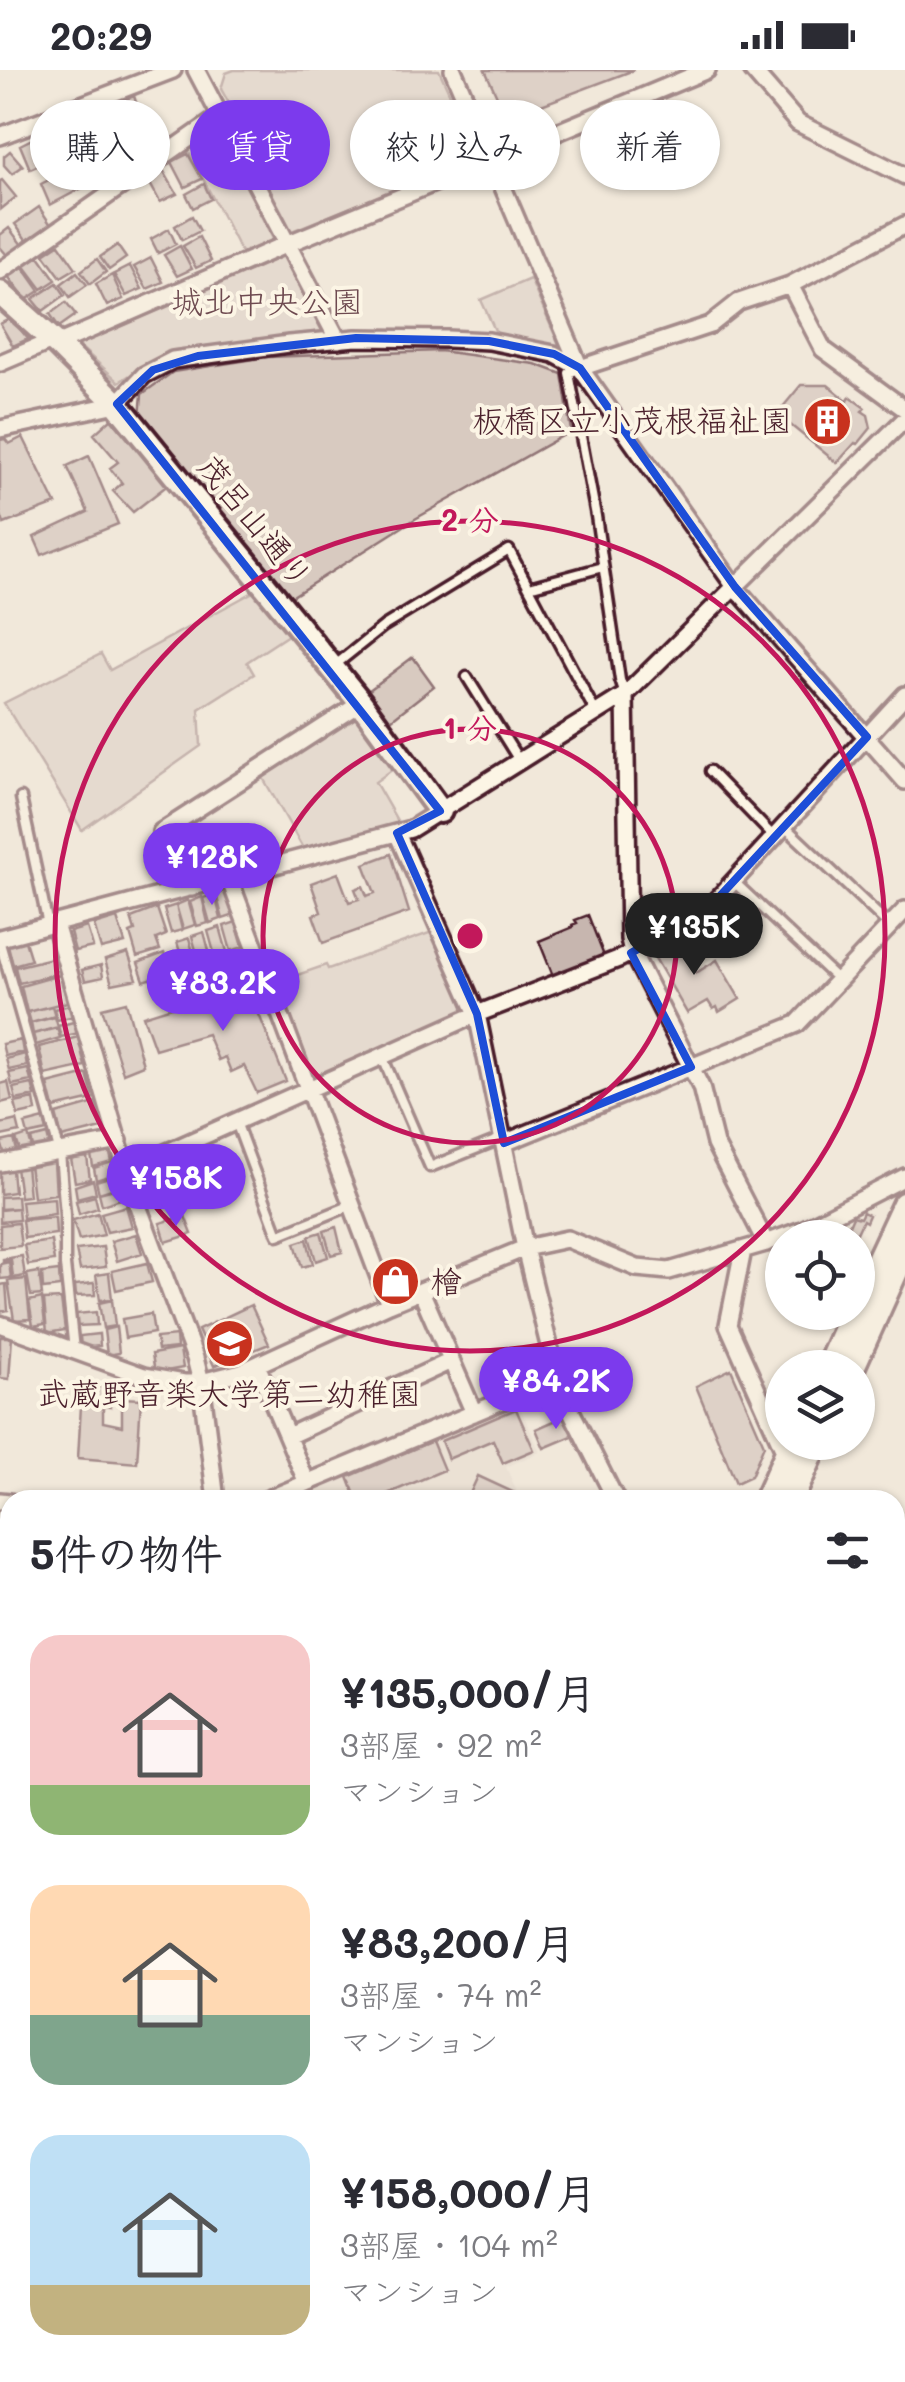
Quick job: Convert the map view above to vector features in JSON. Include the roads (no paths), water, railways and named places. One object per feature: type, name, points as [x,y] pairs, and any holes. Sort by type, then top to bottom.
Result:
[{"type":"main road","points":[[875,1268],[905,1204]]},
{"type":"main road","points":[[859,1350],[905,1248]]},
{"type":"main road","points":[[771,1490],[785,1460]]},
{"type":"main road","points":[[794,1490],[808,1460]]},
{"type":"street","points":[[0,136],[173,70]]},
{"type":"street","points":[[196,70],[213,100]]},
{"type":"street","points":[[452,70],[465,100]]},
{"type":"street","points":[[560,130],[707,70]]},
{"type":"street","points":[[752,70],[798,124],[905,176]]},
{"type":"street","points":[[0,271],[190,138]]},
{"type":"street","points":[[260,190],[338,340]]},
{"type":"street","points":[[0,363],[416,190]]},
{"type":"street","points":[[503,190],[580,368],[735,587],[905,781]]},
{"type":"street","points":[[0,429],[118,404],[144,376],[173,360],[269,346],[412,338],[489,342],[554,354],[580,368],[710,325],[739,302],[790,285],[905,225]]},
{"type":"street","points":[[790,285],[823,349],[905,409]]},
{"type":"street","name":"茂呂山通り","points":[[0,293],[118,404],[361,703],[440,811]]},
{"type":"street","points":[[0,940],[411,829],[625,695],[905,418]]},
{"type":"street","points":[[625,695],[632,952],[701,1087],[715,1144],[765,1241]]},
{"type":"street","points":[[127,1170],[477,1014],[632,952],[708,909],[905,695]]},
{"type":"street","points":[[192,888],[161,832],[361,703]]},
{"type":"street","points":[[397,833],[477,1014],[525,1248],[558,1378],[611,1490]]},
{"type":"street","points":[[229,878],[389,1304]]},
{"type":"street","points":[[503,1140],[797,1024],[905,910]]},
{"type":"street","points":[[51,924],[132,1190],[195,1358],[215,1490]]},
{"type":"street","points":[[0,1163],[119,1141]]},
{"type":"street","points":[[821,1220],[905,1177]]},
{"type":"street","points":[[0,1324],[154,1378],[201,1382],[258,1365],[389,1304],[525,1248],[567,1239],[637,1268],[669,1271],[765,1243]]},
{"type":"street","points":[[743,1250],[728,1325],[765,1400]]},
{"type":"street","points":[[420,1292],[474,1413]]},
{"type":"street","points":[[288,1436],[451,1361]]},
{"type":"street","points":[[258,1365],[308,1483]]},
{"type":"street","points":[[291,1490],[558,1378]]},
{"type":"lane","points":[[580,368],[568,373],[625,695]]},
{"type":"lane","points":[[332,668],[384,626],[509,550],[596,713]]},
{"type":"lane","points":[[529,587],[602,567]]},
{"type":"lane","points":[[467,677],[520,762]]},
{"type":"lane","points":[[710,771],[890,926]]},
{"type":"lane","points":[[21,798],[51,924]]},
{"type":"lane","points":[[733,881],[838,980]]},
{"type":"lane","points":[[0,940],[60,1153],[74,1351]]},
{"type":"lane","points":[[382,1056],[430,1167],[503,1140]]},
{"type":"lane","points":[[236,1122],[278,1235],[352,1205]]},
{"type":"place","name":"板橋区立小茂根福祉園","points":[[827,421]]},
{"type":"place","name":"檜","points":[[395,1282]]},
{"type":"place","name":"武蔵野音楽大学第二幼稚園","points":[[229,1344]]},
{"type":"park label","name":"城北中央公園","points":[[267,302]]}]
